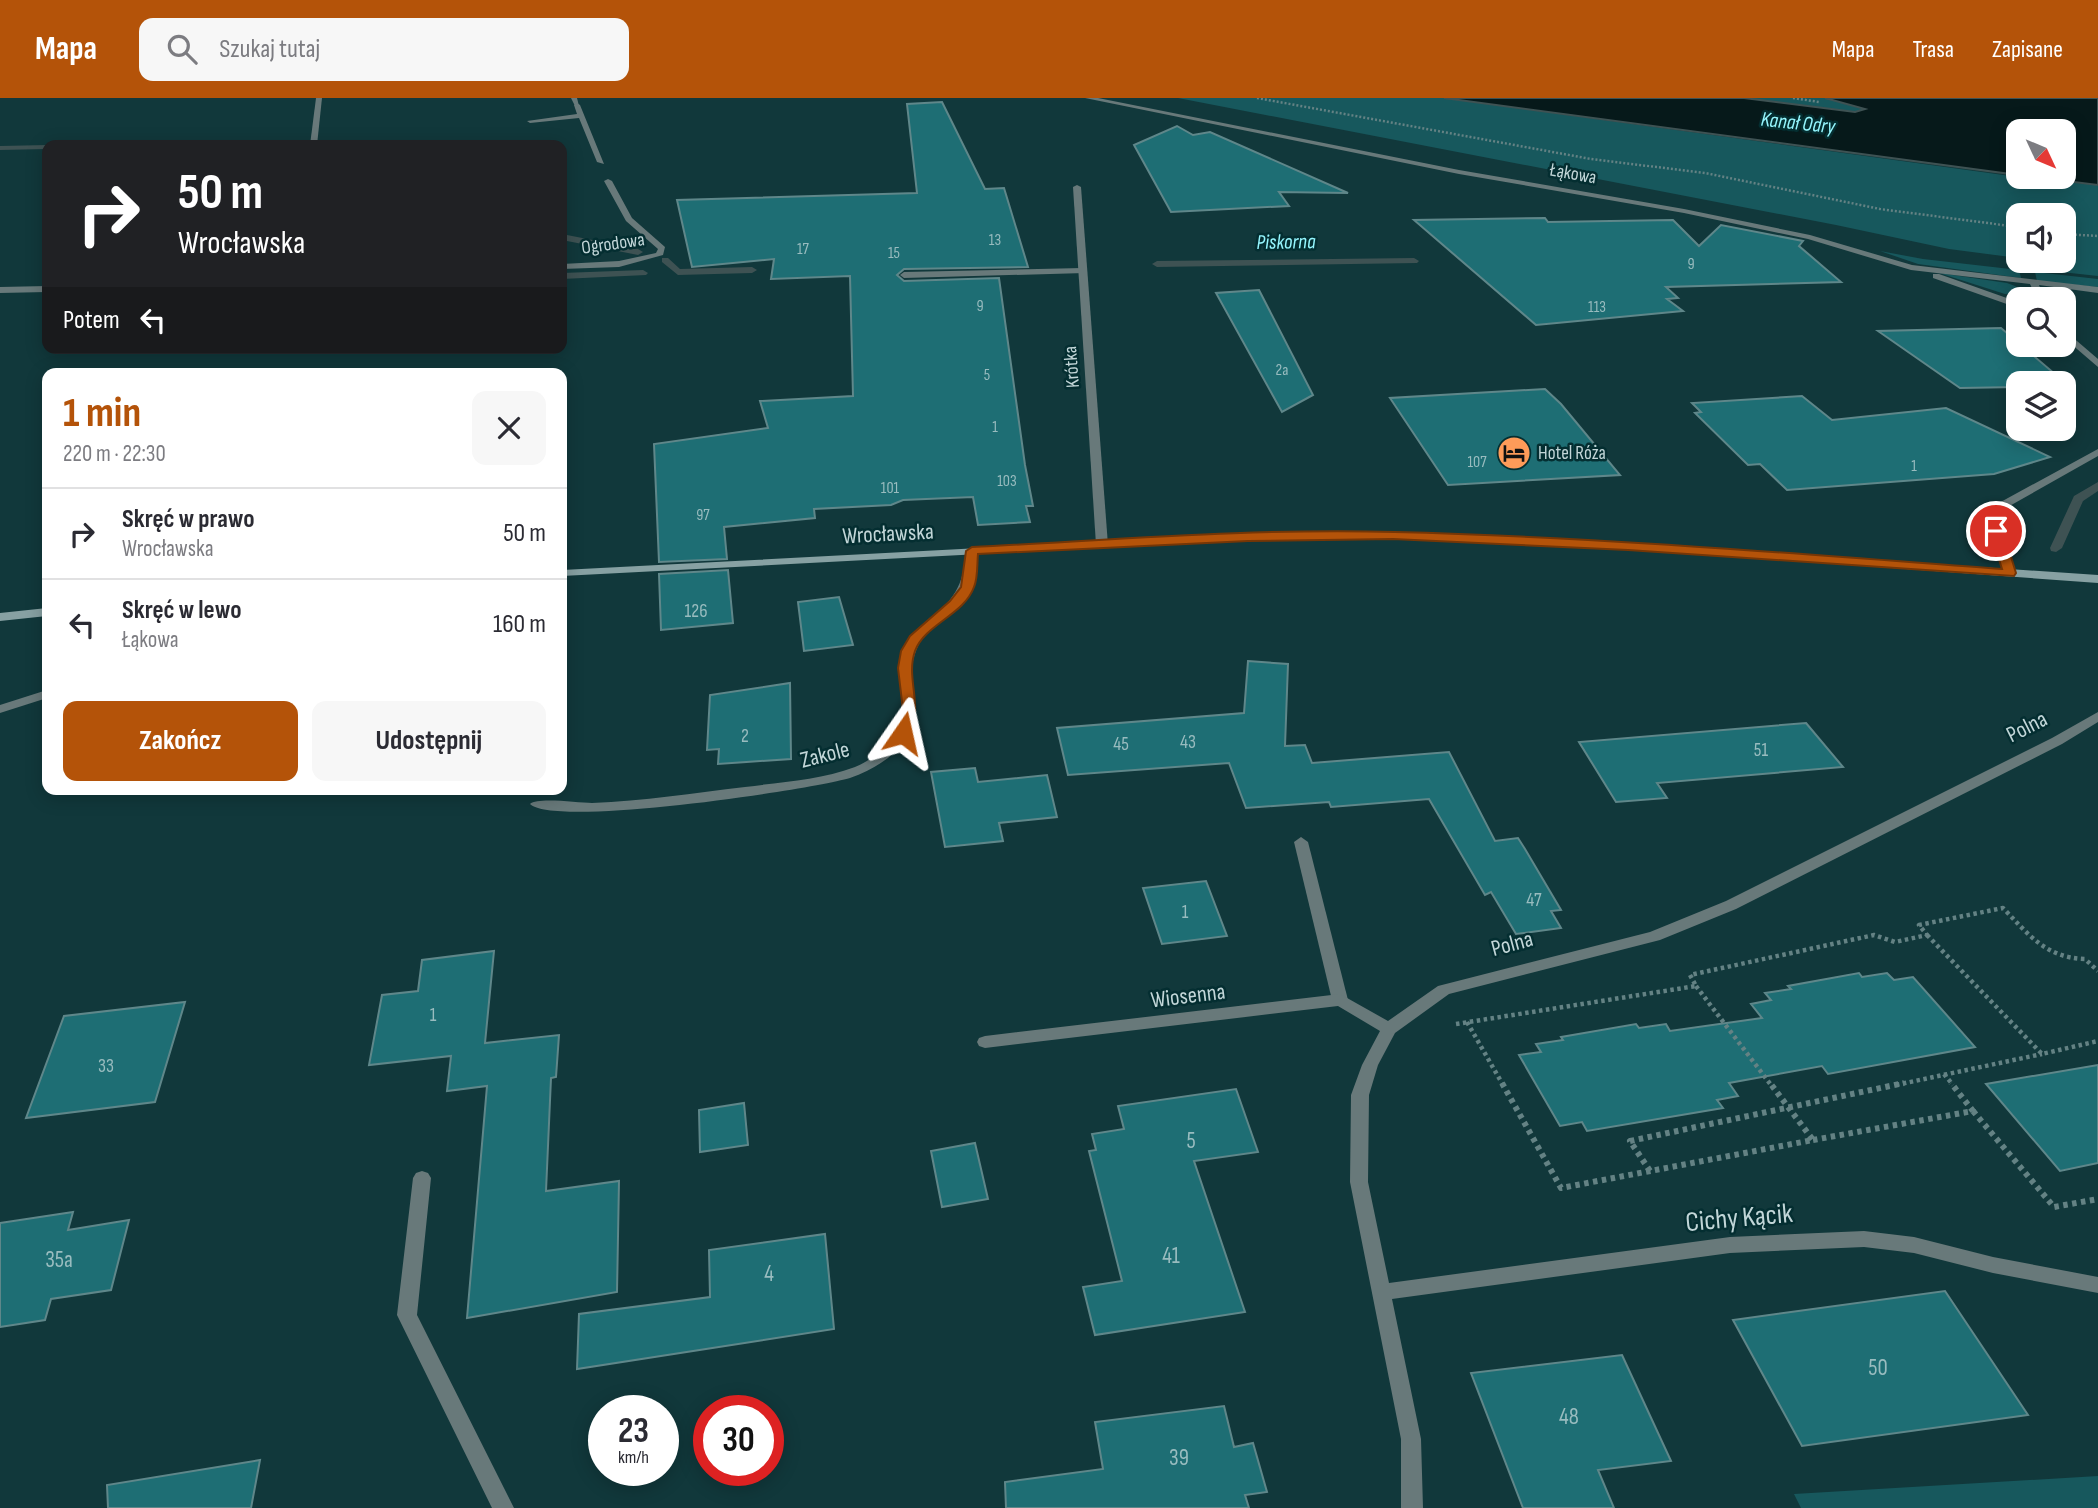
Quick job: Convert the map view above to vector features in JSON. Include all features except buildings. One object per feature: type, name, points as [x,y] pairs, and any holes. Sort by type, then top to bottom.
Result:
[{"type":"main road","name":"Wrocławska","points":[[567,573],[1248,537],[1393,535],[1628,546],[2098,579]]},
{"type":"main road","points":[[0,617],[42,613]]},
{"type":"street","points":[[314,140],[319,98]]},
{"type":"street","name":"Łąkowa","points":[[1087,98],[1459,172],[1772,229],[1847,246],[1911,267],[2098,290]]},
{"type":"street","points":[[576,102],[601,162]]},
{"type":"street","points":[[530,121],[581,116]]},
{"type":"street","name":"Ogrodowa","points":[[567,267],[619,264],[659,255],[662,249],[629,219],[608,181]]},
{"type":"street","name":"Krótka","points":[[1077,187],[1102,545]]},
{"type":"street","points":[[1911,267],[2006,301]]},
{"type":"street","points":[[904,275],[1082,271]]},
{"type":"street","points":[[2034,283],[2036,287]]},
{"type":"street","points":[[0,290],[42,289]]},
{"type":"street","points":[[2076,344],[2098,364]]},
{"type":"street","points":[[2010,573],[1996,531],[2001,506],[2098,452]]},
{"type":"street","name":"Zakole","points":[[537,804],[564,808],[688,798],[827,780],[862,769],[885,752],[903,733],[910,710],[906,668],[908,651],[915,639],[955,604],[968,587],[972,551]]},
{"type":"street","points":[[0,709],[42,696]]},
{"type":"street","name":"Polna","points":[[1412,1508],[1411,1439],[1360,1182],[1360,1095],[1366,1075],[1390,1029],[1444,990],[1655,936],[1731,905],[2057,741],[2098,716]]},
{"type":"street","points":[[1301,842],[1340,1000],[1390,1029]]},
{"type":"street","name":"Wiosenna","points":[[985,1042],[1340,1000]]},
{"type":"street","points":[[422,1178],[407,1315],[503,1502],[503,1508]]},
{"type":"street","name":"Cichy Kącik","points":[[1383,1292],[1730,1245],[1812,1240],[1864,1240],[1914,1245],[1993,1265],[2098,1285]]},
{"type":"path","points":[[1257,98],[1591,159],[1705,173],[1880,209],[2006,226]]},
{"type":"path","points":[[1793,98],[1819,102]]},
{"type":"path","points":[[2076,235],[2098,236]]},
{"type":"path","points":[[2042,1054],[1919,925],[2003,908],[2051,955],[2068,960],[2085,959],[2098,971]]},
{"type":"path","points":[[1813,1140],[1690,975],[1874,935],[1895,942],[1927,935]]},
{"type":"path","points":[[1454,1024],[1696,986]]},
{"type":"path","points":[[1467,1022],[1561,1188],[1973,1111]]},
{"type":"path","points":[[1650,1171],[1630,1141],[2098,1041]]},
{"type":"path","points":[[1944,1074],[2054,1207],[2098,1199]]},
{"type":"shaded area","points":[[1178,98],[1444,98],[2006,175],[2006,189],[2076,189],[2076,183],[2098,185],[2098,276],[2071,273],[2076,273],[2076,203],[2006,203],[2006,256],[1949,249]]},
{"type":"shaded area","points":[[1744,98],[1825,98],[1866,110],[1855,112]]},
{"type":"shaded area","points":[[1880,251],[2006,269],[2006,273],[2020,273],[2021,278],[1918,264]]},
{"type":"shaded area","points":[[1939,273],[2007,283],[2016,287],[2006,287],[2005,294]]},
{"type":"shaded area","points":[[2035,273],[2044,273],[2098,279],[2098,287],[2037,281]]},
{"type":"shaded area","points":[[2098,1476],[2098,1508],[1801,1508],[1794,1494]]},
{"type":"water","name":"Kanał Odry","points":[[1444,98],[1744,98],[1855,112],[1865,109],[1825,98],[2098,98],[2098,185],[2076,182],[2076,119],[2006,119],[2006,173]]},
{"type":"waterway","name":"Piskorna","points":[[0,148],[42,147]]},
{"type":"waterway","name":"Piskorna","points":[[567,238],[638,252]]},
{"type":"waterway","name":"Piskorna","points":[[665,260],[678,272],[752,270]]},
{"type":"waterway","name":"Piskorna","points":[[1157,264],[1414,261]]},
{"type":"waterway","points":[[567,276],[643,273]]},
{"type":"waterway","points":[[2056,548],[2078,499],[2098,486]]},
{"type":"place","name":"Hotel Róża","points":[[1514,453]]},
{"type":"route","points":[[903,733],[910,710],[906,668],[908,651],[915,639],[955,604],[968,587],[972,551],[1248,537],[1393,535],[1628,546],[2010,573],[1996,531]]}]
